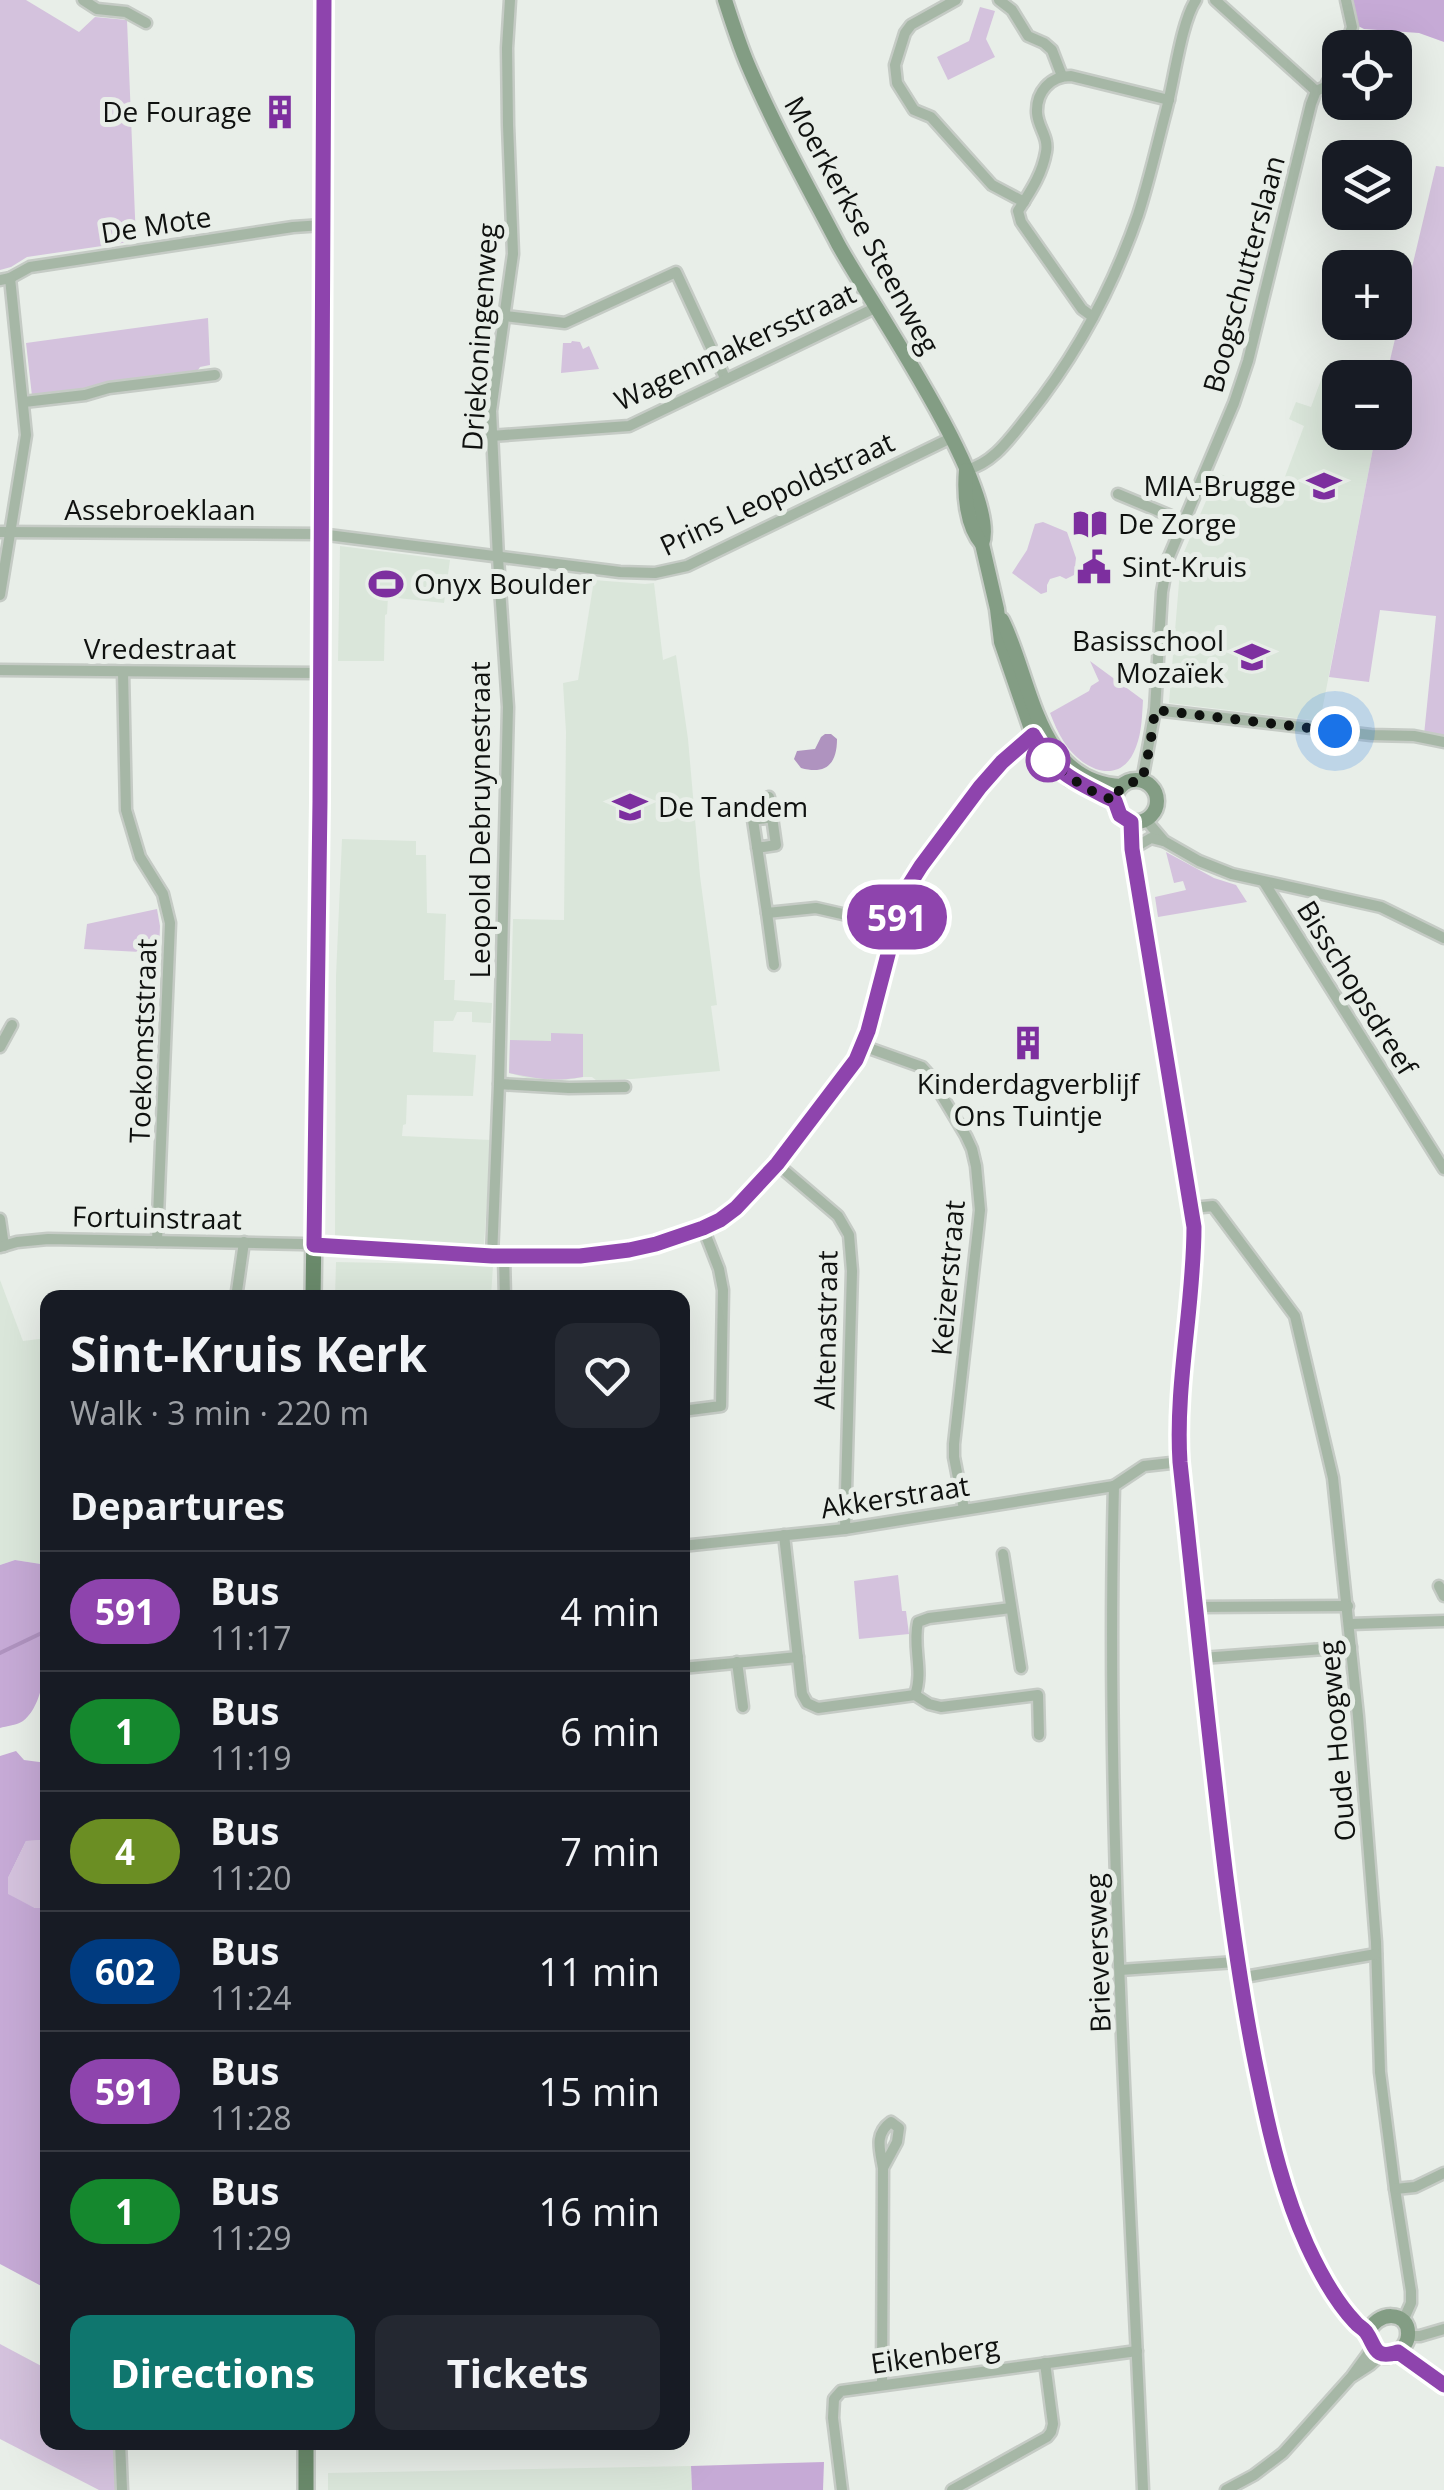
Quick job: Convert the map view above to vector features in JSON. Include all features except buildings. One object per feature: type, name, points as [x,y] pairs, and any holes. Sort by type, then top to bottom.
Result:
[{"type":"main road","points":[[314,1290],[324,0]]},
{"type":"main road","points":[[306,2450],[306,2490]]},
{"type":"street","points":[[83,0],[98,9],[126,12],[146,23]]},
{"type":"street","name":"Driekoningenweg","points":[[498,558],[491,411],[513,254],[507,86],[510,0]]},
{"type":"street","name":"Moerkerkse Steenweg","points":[[725,0],[749,68],[782,137],[841,250],[951,438],[974,488],[1001,642],[1048,760],[1070,778],[1118,794]]},
{"type":"street","points":[[956,0],[905,33],[895,65],[898,83],[914,110],[931,116],[992,185],[1024,202]]},
{"type":"street","points":[[999,0],[1012,10],[1028,36],[1052,50],[1062,76]]},
{"type":"street","points":[[966,470],[981,466],[1013,435],[1104,300],[1139,212],[1196,0]]},
{"type":"street","points":[[1215,0],[1316,91],[1322,89]]},
{"type":"street","points":[[1346,0],[1351,30]]},
{"type":"street","points":[[1093,317],[1082,309],[1026,230],[1018,211],[1034,189],[1046,151],[1037,110],[1041,94],[1050,80],[1070,76],[1170,100]]},
{"type":"street","name":"Boogschutterslaan","points":[[1142,781],[1155,710],[1162,590],[1168,559],[1248,361],[1316,91]]},
{"type":"street","name":"De Mote","points":[[5,279],[30,267],[323,225]]},
{"type":"street","points":[[505,316],[561,324],[676,272],[725,378]]},
{"type":"street","points":[[0,595],[6,532],[26,435],[5,279]]},
{"type":"street","name":"Wagenmakersstraat","points":[[491,436],[622,428],[877,306]]},
{"type":"street","points":[[24,402],[215,375]]},
{"type":"street","name":"Prins Leopoldstraat","points":[[320,534],[639,574],[676,570],[951,438]]},
{"type":"street","points":[[1118,494],[1183,522]]},
{"type":"street","name":"Assebroeklaan","points":[[6,532],[320,534]]},
{"type":"street","name":"Leopold Debruynestraat","points":[[498,558],[508,707],[499,1084],[498,1256],[504,1290]]},
{"type":"street","name":"Vredestraat","points":[[0,670],[319,673]]},
{"type":"street","name":"Toekomststraat","points":[[124,672],[126,810],[140,857],[163,894],[170,923],[157,1241]]},
{"type":"street","points":[[1155,710],[1444,742]]},
{"type":"street","name":"Fortuinstraat","points":[[2,1247],[48,1238],[580,1256],[656,1244],[703,1228],[736,1208],[777,1164],[847,1074],[863,1046],[904,893],[980,787],[1037,732]]},
{"type":"street","points":[[1444,938],[1381,907],[1232,874],[1200,861],[1164,841],[1139,821],[1120,815],[1118,794],[1131,781],[1142,781],[1156,794],[1155,810],[1139,821],[1132,849],[1192,1208],[1194,1259],[1180,1462],[1238,1978],[1264,2107],[1281,2175],[1306,2242],[1345,2308],[1374,2339],[1404,2344],[1444,2330]]},
{"type":"street","points":[[757,848],[776,845],[769,797]]},
{"type":"street","points":[[772,816],[752,820],[774,965]]},
{"type":"street","points":[[1132,849],[1151,838],[1164,841]]},
{"type":"street","name":"Bisschopsdreef","points":[[1264,882],[1444,1169]]},
{"type":"street","points":[[766,913],[816,908],[895,926]]},
{"type":"street","points":[[0,1047],[12,1026]]},
{"type":"street","name":"Keizerstraat","points":[[863,1046],[922,1068],[930,1076],[966,1136],[976,1166],[980,1210],[954,1444],[964,1510]]},
{"type":"street","points":[[499,1084],[624,1088]]},
{"type":"street","name":"Altenastraat","points":[[777,1164],[838,1216],[849,1235],[852,1271],[845,1529]]},
{"type":"street","name":"Oude Hoogweg","points":[[1192,1208],[1213,1206],[1295,1316],[1333,1478],[1352,1647],[1376,1954],[1380,2072],[1411,2291],[1411,2303],[1402,2321]]},
{"type":"street","points":[[0,1219],[2,1247]]},
{"type":"street","points":[[690,1410],[721,1406],[723,1290],[703,1228]]},
{"type":"street","points":[[237,1290],[244,1242]]},
{"type":"street","points":[[1114,1486],[1144,1466],[1180,1462]]},
{"type":"street","name":"Akkerstraat","points":[[690,1545],[845,1529],[1114,1486]]},
{"type":"street","name":"Brieversweg","points":[[1114,1486],[1110,1597],[1120,1970],[1144,2490]]},
{"type":"street","points":[[784,1535],[802,1694],[807,1703],[818,1708],[914,1695],[941,1707],[1038,1695],[1040,1735]]},
{"type":"street","points":[[1003,1554],[1021,1668]]},
{"type":"street","points":[[1197,1607],[1348,1606]]},
{"type":"street","points":[[914,1695],[920,1681],[918,1622],[1011,1608]]},
{"type":"street","points":[[1350,1624],[1444,1620]]},
{"type":"street","points":[[1202,1658],[1352,1647]]},
{"type":"street","points":[[690,1667],[798,1657]]},
{"type":"street","points":[[736,1662],[743,1707]]},
{"type":"street","points":[[1238,1978],[1376,1954]]},
{"type":"street","points":[[1120,1970],[1236,1962]]},
{"type":"street","points":[[882,2384],[883,2168]]},
{"type":"street","points":[[1394,2189],[1415,2187],[1444,2174]]},
{"type":"street","points":[[1226,2490],[1254,2476],[1283,2453],[1352,2376],[1374,2339],[1382,2316],[1402,2321],[1407,2327],[1404,2344],[1423,2372],[1438,2380]]},
{"type":"street","name":"Eikenberg","points":[[842,2490],[833,2418],[834,2399],[847,2389],[1138,2350]]},
{"type":"street","points":[[952,2490],[1051,2432],[1045,2362]]},
{"type":"street","points":[[120,2450],[122,2490]]},
{"type":"shaded area","points":[[0,0],[26,0],[79,32],[95,17],[127,20],[136,241],[27,257],[0,270]]},
{"type":"shaded area","points":[[1352,0],[1444,0],[1444,42],[1412,30],[1364,29],[1356,25]]},
{"type":"shaded area","points":[[980,7],[995,11],[986,39],[995,57],[948,80],[937,57],[969,41]]},
{"type":"shaded area","points":[[1436,166],[1444,167],[1444,737],[1424,735],[1436,616],[1380,610],[1369,682],[1329,677],[1373,450],[1412,450],[1412,360],[1390,360],[1395,340],[1412,340],[1412,267]]},
{"type":"shaded area","points":[[208,318],[210,365],[200,367],[196,373],[32,396],[26,343]]},
{"type":"shaded area","points":[[580,342],[583,349],[589,346],[599,369],[561,373],[563,343]]},
{"type":"shaded area","points":[[1322,377],[1322,450],[1373,450],[1320,721],[1169,703],[1181,559],[1218,473],[1277,498],[1304,426],[1289,419],[1296,402],[1311,407]]},
{"type":"shaded area","points":[[1043,522],[1067,532],[1076,558],[1074,575],[1050,579],[1047,592],[1041,594],[1012,573],[1027,550],[1035,524]]},
{"type":"shaded area","points":[[340,546],[450,560],[444,603],[388,597],[384,661],[338,661]]},
{"type":"shaded area","name":"De Tandem","points":[[594,580],[654,583],[663,660],[676,655],[717,1005],[711,1006],[720,1071],[560,1081],[534,1080],[509,1073],[513,919],[564,920],[563,683],[578,680]]},
{"type":"shaded area","points":[[1090,661],[1143,700],[1136,747],[1129,760],[1111,771],[1091,767],[1072,752],[1050,713],[1099,681]]},
{"type":"shaded area","points":[[825,734],[837,739],[832,761],[817,770],[801,768],[794,759],[797,751],[815,749]]},
{"type":"shaded area","points":[[342,839],[416,841],[416,855],[426,855],[427,913],[446,914],[444,980],[455,980],[454,1000],[492,1003],[491,1023],[472,1022],[472,1012],[457,1012],[453,1021],[434,1021],[433,1052],[476,1055],[473,1096],[407,1095],[402,1136],[491,1140],[484,1245],[335,1238],[336,976]]},
{"type":"shaded area","points":[[1166,852],[1214,878],[1236,885],[1247,902],[1158,917],[1155,897],[1186,890],[1183,881],[1174,883]]},
{"type":"shaded area","points":[[157,909],[159,953],[84,949],[87,924]]},
{"type":"shaded area","points":[[551,1033],[583,1034],[583,1077],[546,1079],[509,1073],[510,1040],[551,1041]]},
{"type":"shaded area","points":[[336,1262],[493,1265],[491,1290],[335,1290]]},
{"type":"shaded area","points":[[0,1280],[23,1341],[40,1339],[40,1564],[15,1560],[0,1565]]},
{"type":"shaded area","points":[[15,1560],[40,1564],[40,1692],[33,1709],[21,1722],[0,1728],[0,1565]]},
{"type":"shaded area","points":[[898,1575],[909,1634],[859,1639],[854,1581]]},
{"type":"shaded area","points":[[16,1751],[24,1760],[40,1762],[40,1840],[26,1841],[8,1878],[8,1894],[40,1908],[40,2285],[0,2264],[0,1756]]},
{"type":"shaded area","points":[[40,1840],[40,1908],[8,1895],[8,1878],[26,1841]]},
{"type":"shaded area","points":[[0,2344],[40,2365],[40,2450],[113,2450],[116,2490],[99,2490],[0,2439]]},
{"type":"shaded area","points":[[824,2462],[823,2490],[692,2490],[691,2466]]},
{"type":"shaded area","points":[[691,2466],[692,2490],[328,2490],[328,2473]]},
{"type":"waterway","points":[[0,1653],[40,1634]]},
{"type":"bus line","name":"591","points":[[324,0],[314,1245],[492,1256],[580,1256],[656,1244],[720,1220],[777,1164],[856,1060],[868,1031],[904,893],[1002,762],[1033,735],[1048,760],[1070,778],[1115,801],[1120,815],[1131,822],[1132,849],[1192,1208],[1193,1273],[1180,1462],[1238,1978],[1256,2069],[1281,2175],[1320,2271],[1376,2350],[1388,2355],[1398,2352],[1444,2385]]},
{"type":"place","name":"De Fourage","points":[[280,112]]},
{"type":"place","name":"MIA-Brugge","points":[[1324,486]]},
{"type":"place","name":"De Zorge","points":[[1090,524]]},
{"type":"place","name":"Sint-Kruis","points":[[1094,567]]},
{"type":"place","name":"Onyx Boulder","points":[[386,584]]},
{"type":"place","name":"Basisschool Mozaïek","points":[[1252,657]]},
{"type":"place","name":"De Tandem","points":[[630,807]]},
{"type":"place","name":"Kinderdagverblijf Ons Tuintje","points":[[1028,1043]]},
{"type":"route","points":[[1048,760],[1085,788],[1115,801],[1126,783],[1142,781],[1155,710],[1335,731]]}]
